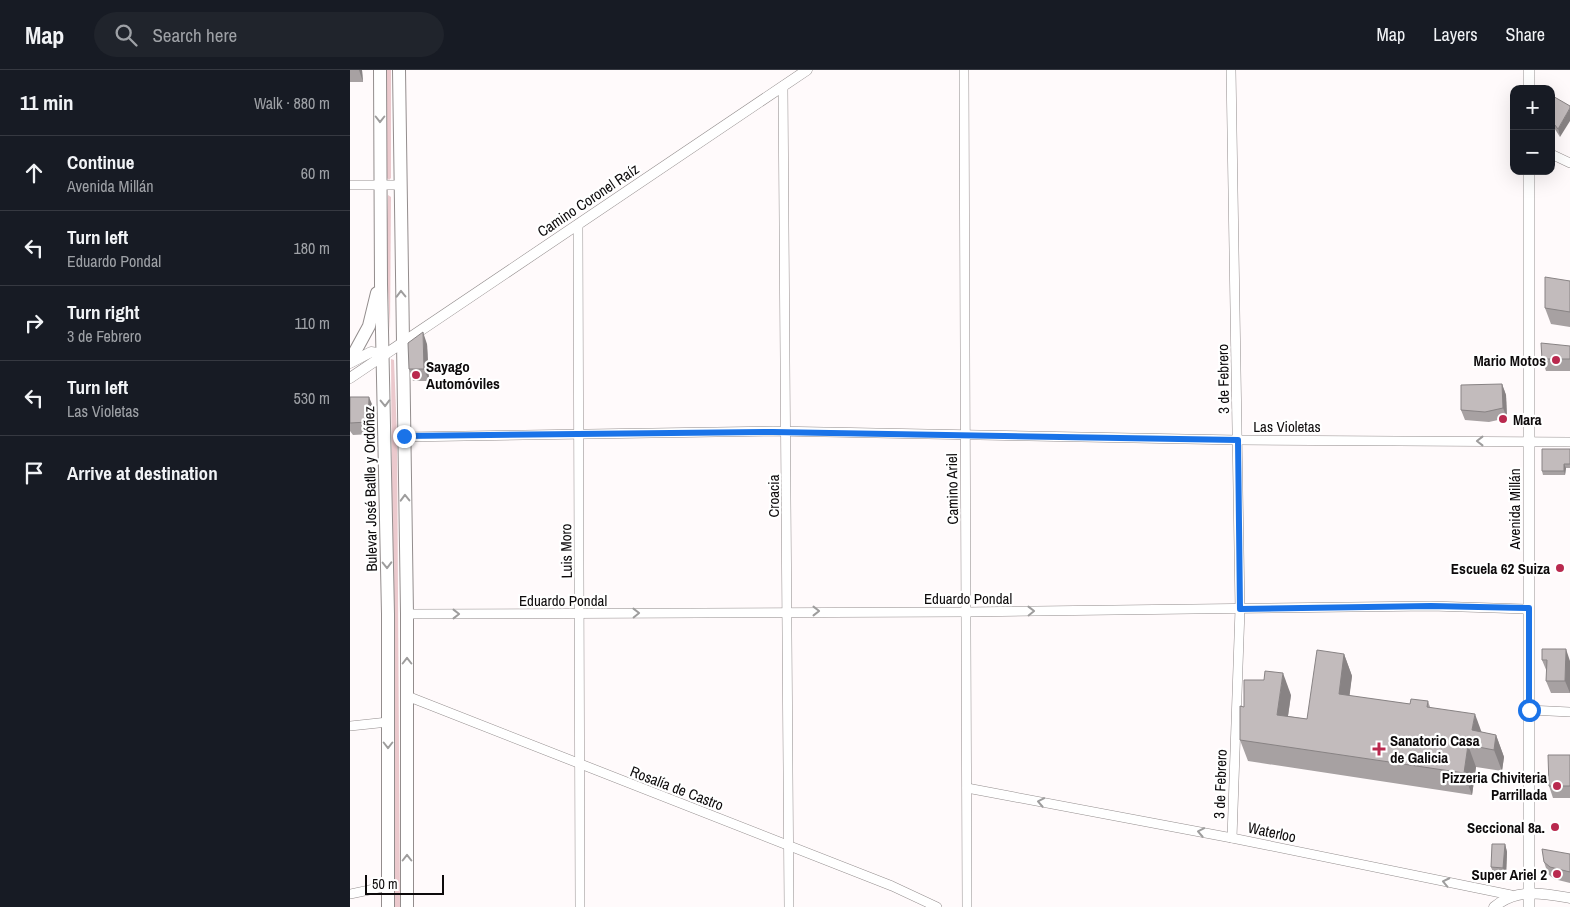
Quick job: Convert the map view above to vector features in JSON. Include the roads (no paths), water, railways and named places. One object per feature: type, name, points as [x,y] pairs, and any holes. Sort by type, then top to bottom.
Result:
[{"type":"main road","name":"Bulevar José Batlle y Ordóñez","points":[[380,70],[381,284],[384,354],[388,722],[388,907]]},
{"type":"main road","points":[[399,70],[399,185],[407,614],[407,907]]},
{"type":"main road","points":[[1529,70],[1529,85]]},
{"type":"main road","name":"Avenida Millán","points":[[1529,175],[1529,907]]},
{"type":"main road","points":[[350,362],[368,326],[381,284]]},
{"type":"street","name":"Camino Coronel Raíz","points":[[350,378],[807,70]]},
{"type":"street","name":"Camino Ariel","points":[[964,70],[967,907]]},
{"type":"street","name":"3 de Febrero","points":[[1231,70],[1240,609],[1232,838]]},
{"type":"street","name":"Croacia","points":[[783,86],[789,907]]},
{"type":"street","points":[[1555,156],[1570,163]]},
{"type":"street","points":[[350,185],[399,185]]},
{"type":"street","name":"Luis Moro","points":[[578,225],[581,613],[578,764],[580,907]]},
{"type":"street","name":"Camino Coronel Raíz","points":[[350,362],[371,352],[384,354]]},
{"type":"street","name":"Las Violetas","points":[[404,436],[787,432],[1238,440],[1570,442]]},
{"type":"street","name":"Eduardo Pondal","points":[[407,614],[788,611],[967,612],[1431,606],[1529,608]]},
{"type":"street","name":"Rosalía de Castro","points":[[407,696],[892,886],[937,907]]},
{"type":"street","points":[[1529,710],[1570,712]]},
{"type":"street","points":[[350,726],[388,722]]},
{"type":"street","name":"Waterloo","points":[[967,788],[1232,838],[1511,895]]},
{"type":"street","points":[[350,894],[388,886]]},
{"type":"street","points":[[1494,907],[1511,895],[1529,893],[1570,898]]},
{"type":"place","name":"Mario Motos","points":[[1556,360]]},
{"type":"place","name":"Sayago Automóviles","points":[[416,375]]},
{"type":"place","name":"Mara","points":[[1503,419]]},
{"type":"place","name":"Escuela 62 Suiza","points":[[1560,568]]},
{"type":"place","name":"Sanatorio Casa de Galicia","points":[[1379,749]]},
{"type":"place","name":"Pizzeria Chiviteria Parrillada","points":[[1557,786]]},
{"type":"place","name":"Seccional 8a.","points":[[1555,827]]},
{"type":"place","name":"Super Ariel 2","points":[[1557,874]]}]
